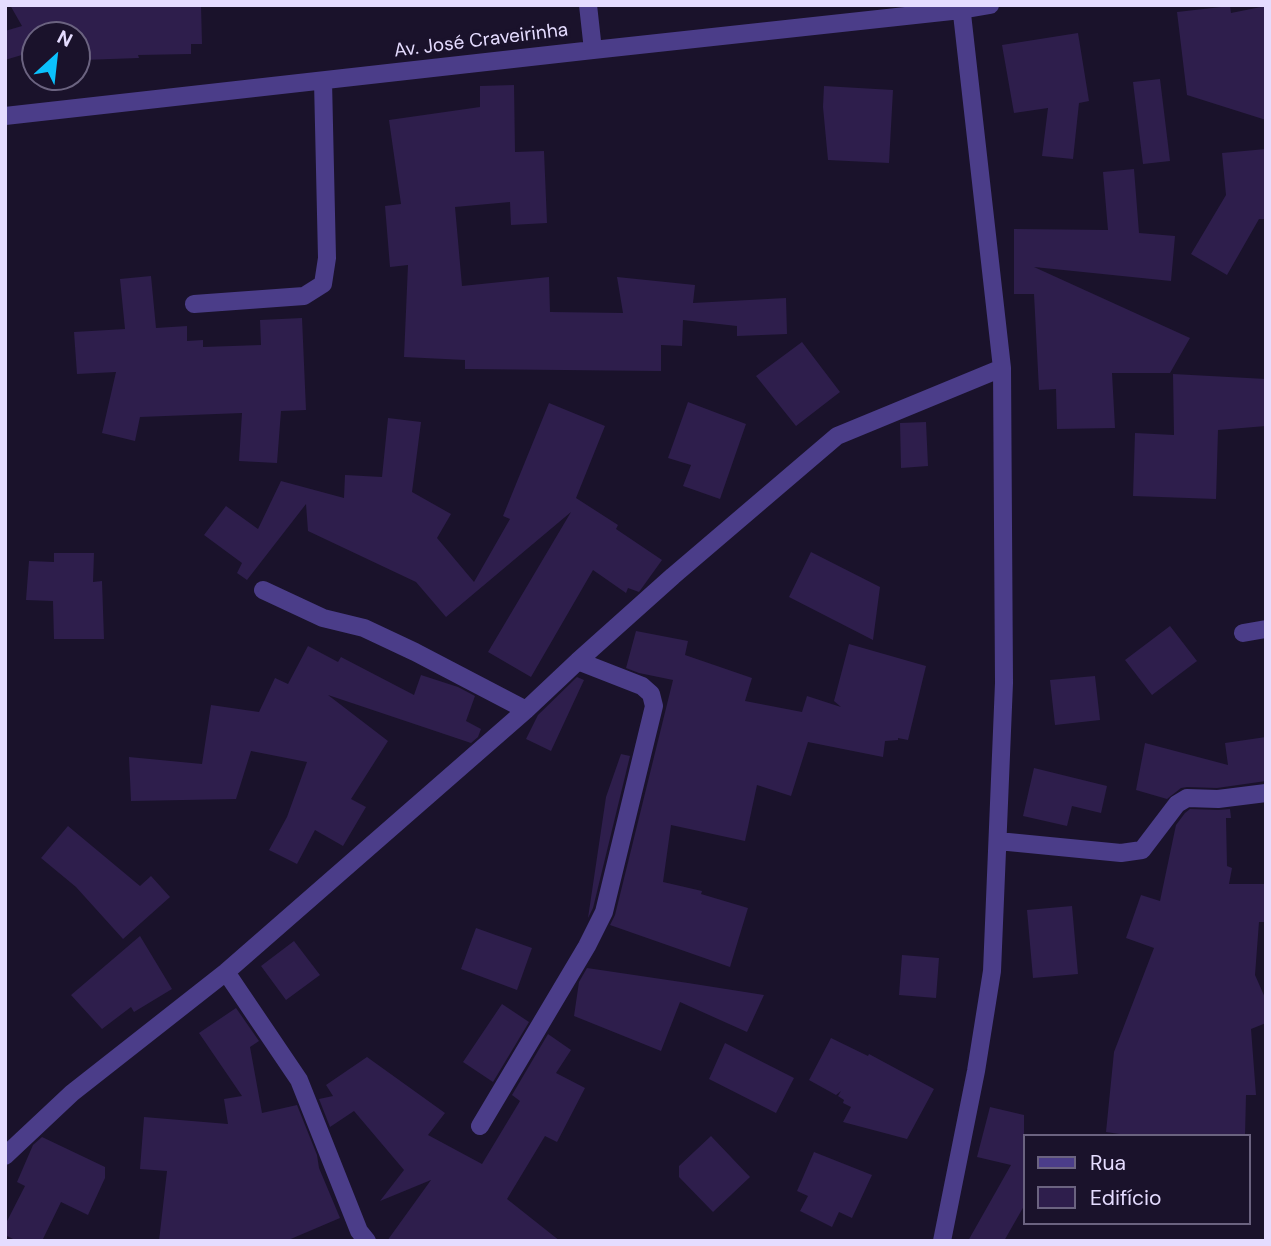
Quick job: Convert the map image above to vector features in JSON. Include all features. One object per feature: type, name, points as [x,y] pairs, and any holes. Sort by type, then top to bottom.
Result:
[{"type":"street","points":[[588,5],[593,50]]},
{"type":"street","name":"Av. José Craveirinha","points":[[5,116],[990,5]]},
{"type":"street","points":[[942,1241],[976,1071],[992,971],[1004,683],[1002,368],[961,8]]},
{"type":"street","points":[[194,304],[304,296],[323,284],[327,258],[323,81]]},
{"type":"street","points":[[5,1156],[72,1093],[226,972],[526,710],[673,576],[836,436],[1002,368]]},
{"type":"street","points":[[263,590],[323,618],[364,628],[526,710]]},
{"type":"street","points":[[1243,633],[1266,629]]},
{"type":"street","points":[[480,1126],[587,946],[604,912],[654,706],[651,694],[642,686],[578,661]]},
{"type":"street","points":[[998,841],[1121,853],[1142,850],[1177,804],[1187,798],[1218,799],[1266,793]]},
{"type":"street","points":[[226,972],[299,1080],[359,1231],[367,1241]]},
{"type":"building","points":[[10,5],[201,5],[202,44],[191,44],[191,54],[91,60],[91,21],[21,21],[21,24]]},
{"type":"building","points":[[1230,6],[1231,13],[1266,6],[1266,120],[1187,95],[1177,12]]},
{"type":"building","points":[[21,26],[21,55],[5,60],[5,31]]},
{"type":"building","points":[[1078,33],[1089,101],[1079,103],[1073,159],[1042,156],[1048,108],[1014,113],[1002,45]]},
{"type":"building","points":[[1160,79],[1170,161],[1143,164],[1133,82]]},
{"type":"building","points":[[514,85],[515,152],[544,151],[547,223],[511,225],[510,202],[455,207],[462,286],[549,277],[550,312],[623,313],[617,277],[695,285],[693,303],[786,298],[787,334],[737,336],[737,326],[683,320],[682,346],[661,345],[661,371],[465,369],[465,360],[404,357],[408,265],[390,267],[385,206],[401,204],[389,120],[480,107],[480,86]]},
{"type":"building","points":[[824,86],[893,90],[889,163],[828,160],[823,107]]},
{"type":"building","points":[[1266,149],[1266,219],[1259,219],[1227,275],[1191,254],[1226,195],[1222,153]]},
{"type":"building","points":[[1134,169],[1139,233],[1175,236],[1171,281],[1034,267],[1190,338],[1170,373],[1112,373],[1115,428],[1057,429],[1056,389],[1039,390],[1034,294],[1014,294],[1014,229],[1108,230],[1103,172]]},
{"type":"building","points":[[151,276],[156,328],[187,326],[187,341],[203,340],[203,347],[261,345],[260,320],[302,318],[306,410],[281,411],[277,463],[239,461],[242,413],[140,417],[135,441],[102,433],[116,372],[77,374],[74,332],[125,329],[120,279]]},
{"type":"building","points":[[802,342],[840,392],[796,426],[756,376]]},
{"type":"building","points":[[1173,374],[1266,379],[1266,426],[1218,430],[1216,499],[1133,496],[1135,433],[1174,435]]},
{"type":"building","points":[[688,402],[746,424],[720,499],[683,486],[691,465],[668,458]]},
{"type":"building","points":[[549,403],[605,426],[576,498],[618,525],[616,529],[662,560],[639,592],[628,588],[626,593],[593,570],[531,677],[488,652],[571,512],[446,617],[416,582],[308,531],[306,504],[247,580],[237,573],[242,563],[204,535],[226,506],[258,529],[281,481],[344,498],[345,475],[382,477],[388,418],[421,422],[412,492],[451,514],[437,538],[474,582],[510,519],[503,516]]},
{"type":"building","points":[[926,422],[928,466],[901,468],[900,423]]},
{"type":"building","points":[[811,552],[880,587],[873,640],[789,597]]},
{"type":"building","points":[[54,553],[94,553],[93,582],[102,581],[104,639],[54,639],[53,601],[26,600],[29,561],[54,562]]},
{"type":"building","points":[[1170,626],[1197,661],[1152,695],[1125,660]]},
{"type":"building","points":[[636,631],[688,641],[685,655],[752,678],[745,701],[802,712],[807,696],[841,707],[834,701],[849,644],[926,666],[908,740],[898,738],[885,741],[883,757],[808,742],[791,796],[757,785],[745,841],[671,825],[663,882],[702,891],[701,894],[748,908],[730,967],[610,925],[615,915],[673,680],[626,668]]},
{"type":"building","points":[[308,646],[338,662],[341,657],[414,695],[421,675],[458,687],[475,696],[466,721],[481,729],[478,737],[471,743],[328,695],[388,741],[351,799],[366,807],[343,846],[315,830],[297,864],[269,850],[287,817],[307,762],[251,751],[236,799],[131,801],[129,757],[202,764],[211,705],[259,712],[275,678],[288,684]]},
{"type":"building","points":[[1095,676],[1100,720],[1055,725],[1050,680]]},
{"type":"building","points":[[577,677],[584,680],[551,751],[526,739],[538,715]]},
{"type":"building","points":[[1266,737],[1266,781],[1217,788],[1181,788],[1167,799],[1136,790],[1145,743],[1228,765],[1225,743]]},
{"type":"building","points":[[621,754],[630,756],[593,908],[588,918],[606,797]]},
{"type":"building","points":[[1034,768],[1107,786],[1101,813],[1072,806],[1067,826],[1023,816]]},
{"type":"building","points":[[1190,809],[1230,809],[1231,818],[1226,818],[1227,866],[1232,868],[1229,884],[1266,884],[1266,922],[1259,922],[1255,975],[1266,1000],[1266,1023],[1251,1029],[1256,1095],[1246,1095],[1245,1134],[1106,1132],[1114,1052],[1154,948],[1126,938],[1141,895],[1160,901],[1176,825]]},
{"type":"building","points":[[68,826],[140,886],[151,876],[170,897],[123,939],[76,887],[41,858]]},
{"type":"building","points":[[1072,906],[1078,974],[1033,978],[1027,910]]},
{"type":"building","points":[[476,928],[532,948],[517,990],[461,969]]},
{"type":"building","points":[[140,936],[172,989],[134,1012],[131,1007],[102,1029],[71,995]]},
{"type":"building","points":[[294,941],[320,975],[286,1000],[261,966]]},
{"type":"building","points":[[902,955],[939,958],[936,998],[899,995]]},
{"type":"building","points":[[587,968],[764,995],[747,1032],[680,1002],[661,1051],[574,1016],[579,982]]},
{"type":"building","points":[[502,1004],[529,1022],[493,1082],[463,1062]]},
{"type":"building","points":[[236,1008],[259,1041],[250,1047],[262,1113],[297,1105],[340,1218],[286,1241],[159,1241],[167,1171],[140,1169],[144,1117],[228,1124],[224,1099],[242,1096],[199,1033]]},
{"type":"building","points":[[548,1034],[571,1050],[556,1073],[585,1088],[557,1142],[545,1136],[507,1199],[560,1241],[387,1241],[431,1180],[380,1201],[404,1170],[354,1111],[330,1127],[319,1099],[333,1096],[326,1085],[367,1057],[445,1113],[428,1135],[482,1164],[520,1101],[512,1095]]},
{"type":"building","points":[[831,1038],[868,1056],[869,1054],[934,1089],[907,1139],[843,1122],[851,1107],[843,1103],[844,1100],[838,1096],[841,1091],[836,1095],[809,1080]]},
{"type":"building","points":[[725,1043],[794,1078],[776,1113],[709,1079]]},
{"type":"building","points":[[990,1107],[1024,1115],[1023,1208],[1004,1241],[968,1241],[1011,1165],[977,1157]]},
{"type":"building","points":[[711,1136],[750,1177],[713,1212],[679,1177],[679,1166]]},
{"type":"building","points":[[42,1137],[105,1167],[105,1178],[88,1215],[61,1202],[42,1241],[17,1241],[5,1235],[5,1225],[25,1186],[17,1182],[33,1145]]},
{"type":"building","points":[[814,1152],[872,1175],[852,1218],[839,1212],[832,1227],[800,1211],[808,1196],[797,1191]]}]
